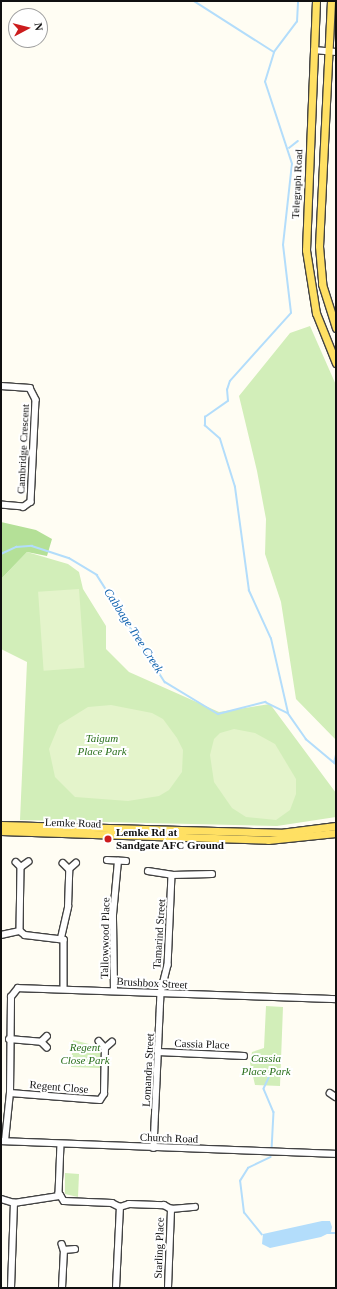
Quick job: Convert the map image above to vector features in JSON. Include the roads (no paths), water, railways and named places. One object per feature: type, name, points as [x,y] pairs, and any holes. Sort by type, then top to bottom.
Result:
[{"type":"main road","name":"Telegraph Road","points":[[316,1],[306,250],[314,302],[336,362]]},
{"type":"main road","points":[[330,1],[319,251],[322,284],[336,328]]},
{"type":"main road","name":"Lemke Road","points":[[1,825],[280,833],[336,826]]},
{"type":"main road","name":"Lemke Road","points":[[1,831],[268,840],[336,832]]},
{"type":"street","points":[[314,50],[336,52]]},
{"type":"street","name":"Cambridge Crescent","points":[[1,386],[35,389],[30,502],[24,507],[1,505]]},
{"type":"street","points":[[107,860],[126,861]]},
{"type":"street","name":"Tallowwood Place","points":[[114,991],[113,915],[118,861]]},
{"type":"street","points":[[16,862],[21,867],[20,931]]},
{"type":"street","points":[[21,867],[28,862]]},
{"type":"street","points":[[63,863],[69,869],[68,907],[61,938],[66,946],[64,989]]},
{"type":"street","points":[[69,869],[76,863]]},
{"type":"street","points":[[148,871],[172,875],[212,874]]},
{"type":"street","name":"Tamarind Street","points":[[162,993],[168,965],[172,875]]},
{"type":"street","points":[[1,935],[20,931],[27,936],[61,938]]},
{"type":"street","name":"Brushbox Street","points":[[9,1040],[11,997],[15,989],[64,989],[336,999]]},
{"type":"street","name":"Lomandra Street","points":[[154,1148],[162,993]]},
{"type":"street","points":[[42,1042],[47,1036]]},
{"type":"street","points":[[3,1141],[10,1094],[9,1040],[42,1042],[47,1048]]},
{"type":"street","points":[[99,1041],[105,1048],[112,1042]]},
{"type":"street","name":"Regent Close","points":[[10,1094],[100,1100],[104,1094],[105,1048]]},
{"type":"street","name":"Cassia Place","points":[[158,1052],[244,1056]]},
{"type":"street","points":[[330,1093],[336,1097]]},
{"type":"street","name":"Church Road","points":[[3,1141],[336,1154]]},
{"type":"street","points":[[60,1196],[61,1144]]},
{"type":"street","points":[[1,1199],[14,1203],[60,1196],[66,1201],[112,1203],[120,1207],[128,1204],[163,1205],[171,1209],[195,1207]]},
{"type":"street","points":[[11,1288],[14,1203]]},
{"type":"street","points":[[116,1288],[120,1207]]},
{"type":"street","name":"Starling Place","points":[[168,1288],[171,1209]]},
{"type":"street","points":[[62,1244],[64,1250],[62,1288]]},
{"type":"street","points":[[64,1250],[75,1249]]},
{"type":"water","points":[[322,1221],[330,1221],[332,1227],[331,1232],[321,1237],[270,1248],[262,1244],[263,1234]]},
{"type":"waterway","points":[[194,1],[274,52]]},
{"type":"waterway","points":[[288,713],[271,639],[249,591],[235,487],[220,439],[205,426],[205,417],[228,401],[227,390],[230,381],[291,313],[283,245],[292,164],[265,82],[274,52],[297,22],[298,1]]},
{"type":"waterway","points":[[289,148],[298,141]]},
{"type":"waterway","name":"Cabbage Tree Creek","points":[[1,554],[16,547],[32,546],[69,558],[97,575],[165,682],[218,714],[265,702],[288,713],[306,739],[336,764]]},
{"type":"waterway","name":"Cabbage Tree Creek","points":[[334,763],[336,755]]},
{"type":"waterway","points":[[270,1076],[264,1089],[274,1112],[272,1147]]},
{"type":"waterway","points":[[262,1235],[244,1213],[240,1181],[248,1168],[271,1157]]},
{"type":"waterway","points":[[327,1233],[336,1233]]},
{"type":"place","name":"Lemke Rd at Sandgate AFC Ground","points":[[108,839]]},
{"type":"park label","name":"Taigum Place Park","points":[[102,745]]},
{"type":"park label","name":"Regent Close Park","points":[[85,1054]]},
{"type":"park label","name":"Cassia Place Park","points":[[266,1065]]}]
